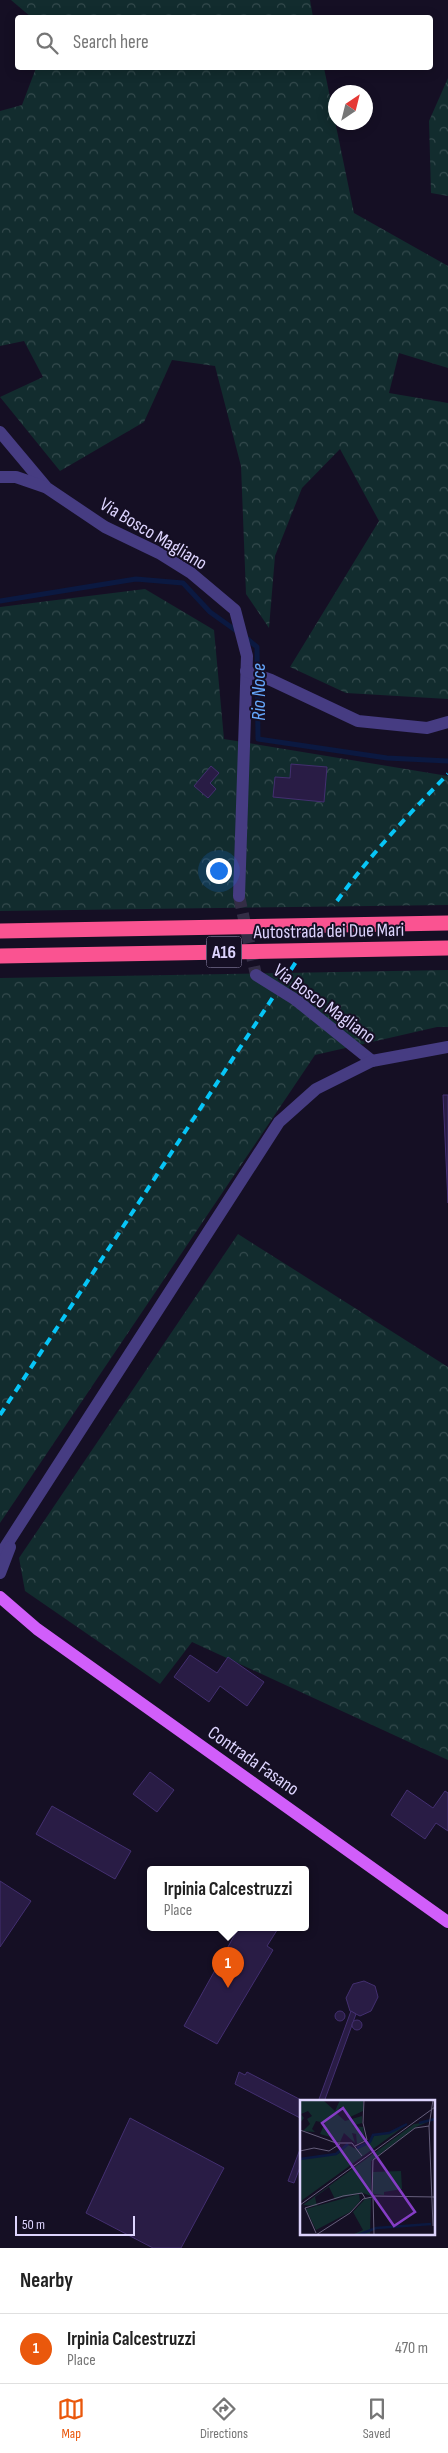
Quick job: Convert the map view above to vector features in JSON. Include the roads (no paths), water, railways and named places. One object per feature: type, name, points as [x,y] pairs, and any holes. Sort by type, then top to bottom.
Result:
[{"type":"highway","name":"Autostrada dei Due Mari","points":[[0,931],[448,923]]},
{"type":"highway","name":"Autostrada dei Due Mari","points":[[0,956],[448,948]]},
{"type":"main road","points":[[0,1597],[37,1629]]},
{"type":"main road","points":[[0,1610],[37,1629]]},
{"type":"main road","name":"Contrada Fasano","points":[[37,1629],[448,1922]]},
{"type":"street","name":"Via Bosco Magliano","points":[[0,432],[48,488],[105,527],[159,553],[191,573],[235,610],[247,656],[239,896]]},
{"type":"street","points":[[0,477],[16,477],[48,488]]},
{"type":"street","points":[[246,671],[272,680],[358,721],[427,728],[448,722]]},
{"type":"street","name":"Via Bosco Magliano","points":[[256,975],[296,1000],[372,1061]]},
{"type":"street","points":[[0,1555],[279,1122],[316,1089],[372,1061],[448,1047]]},
{"type":"street","points":[[0,1574],[16,1531]]},
{"type":"waterway","name":"Rio Noce","points":[[0,601],[136,579],[183,583],[210,612],[238,632]]},
{"type":"waterway","name":"Rio Noce","points":[[245,637],[257,647],[258,739],[387,758],[448,761]]},
{"type":"tunnel","points":[[239,896],[256,975]]},
{"type":"railway","points":[[337,901],[376,851],[448,774]]},
{"type":"railway","points":[[0,1415],[296,962]]},
{"type":"place","name":"Irpinia Calcestruzzi","points":[[228,1988]]}]
